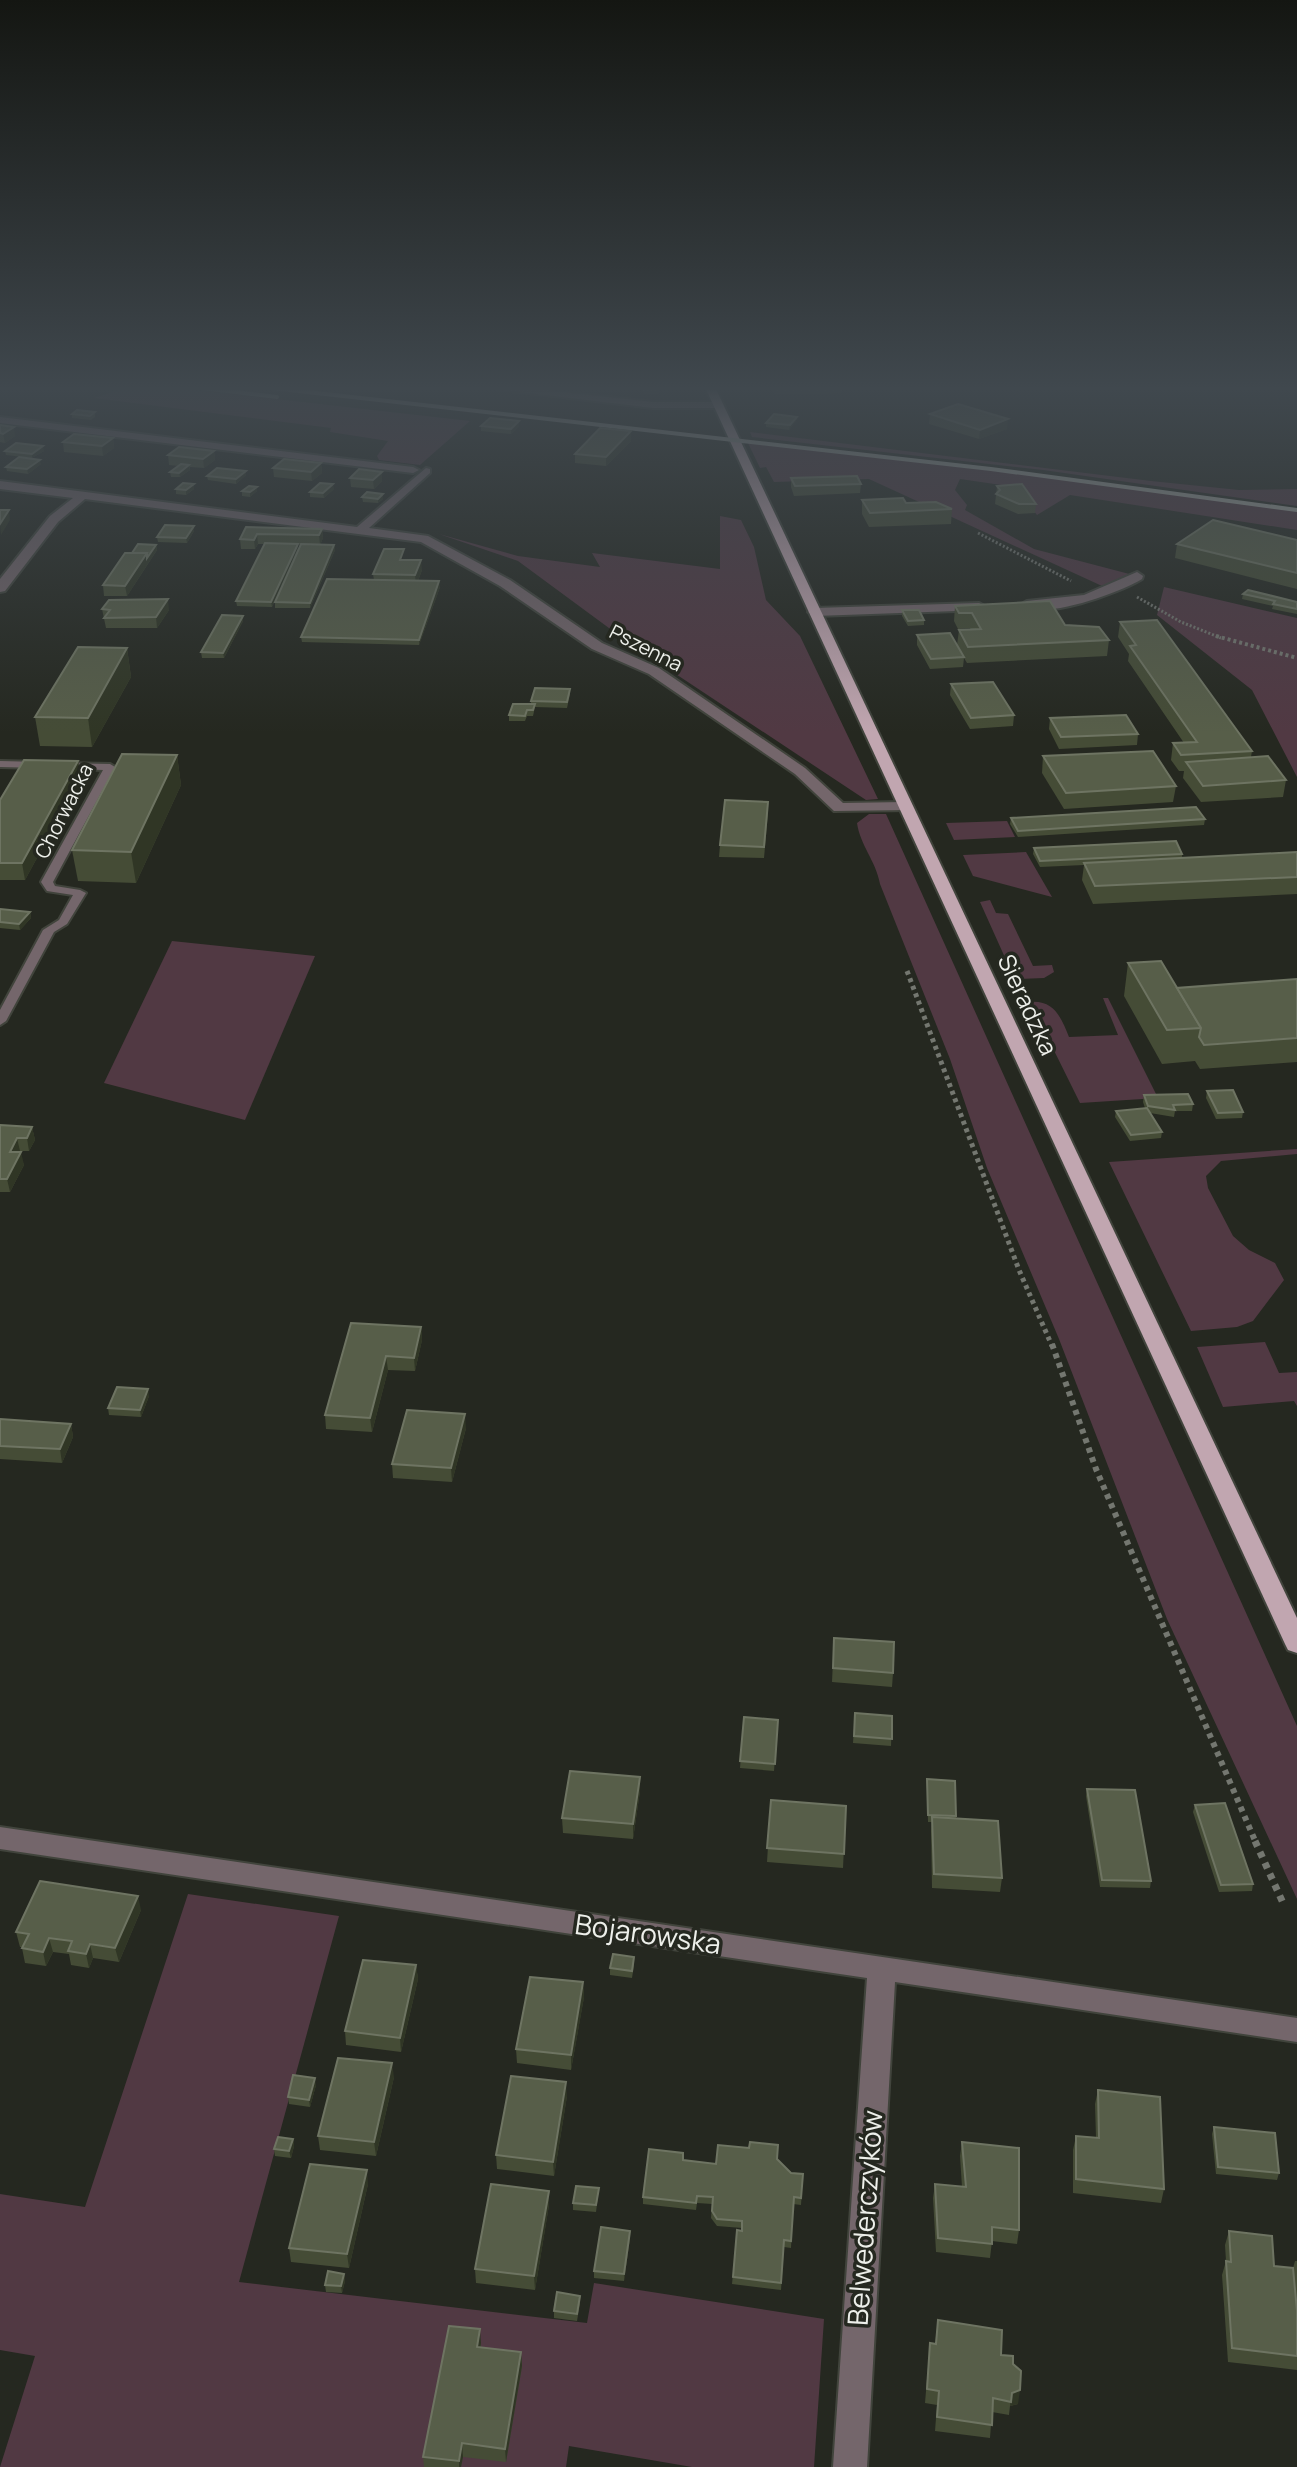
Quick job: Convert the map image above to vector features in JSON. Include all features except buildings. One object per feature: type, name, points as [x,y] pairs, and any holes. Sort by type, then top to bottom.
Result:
[{"type":"main road","name":"Sieradzka","points":[[764,502],[1297,1644]]},
{"type":"street","points":[[0,588],[54,519],[75,502]]},
{"type":"street","name":"Pszenna","points":[[130,502],[424,539],[478,567],[597,646],[654,671],[800,771],[839,808],[905,807]]},
{"type":"street","points":[[359,531],[388,502]]},
{"type":"street","points":[[815,612],[1007,606],[1101,596],[1137,576]]},
{"type":"street","name":"Bojarowska","points":[[0,1838],[1297,2030]]},
{"type":"street","name":"Belwederczyków","points":[[850,2467],[882,1969]]},
{"type":"lane","name":"Chorwacka","points":[[0,764],[110,767],[47,882],[51,889],[80,893],[63,922],[49,930],[0,1021]]},
{"type":"path","points":[[978,533],[1101,596]]},
{"type":"path","points":[[1118,588],[1181,622],[1235,643],[1297,658]]},
{"type":"path","points":[[907,971],[934,1050],[956,1100],[1019,1270],[1045,1325],[1100,1481],[1216,1756],[1283,1903]]},
{"type":"shaded area","points":[[919,502],[965,502],[965,510],[1034,549],[1137,576],[1113,591]]},
{"type":"shaded area","points":[[1027,502],[1058,502],[1037,515]]},
{"type":"shaded area","points":[[1116,502],[1233,502],[1297,511],[1297,530]]},
{"type":"shaded area","points":[[1270,502],[1297,502],[1297,506]]},
{"type":"shaded area","points":[[720,516],[741,520],[754,547],[766,600],[800,636],[878,799],[866,800],[632,645],[518,561],[439,534],[518,556],[600,567],[592,553],[720,569]]},
{"type":"shaded area","points":[[1164,587],[1297,618],[1297,777],[1252,690],[1157,615]]},
{"type":"shaded area","points":[[869,814],[886,814],[1297,1726],[1297,1899],[1167,1619],[1059,1339],[987,1168],[950,1059],[859,831],[857,823]]},
{"type":"shaded area","points":[[1007,821],[1015,837],[954,840],[946,823]]},
{"type":"shaded area","points":[[1026,852],[1052,897],[973,876],[963,855]]},
{"type":"shaded area","points":[[990,900],[996,913],[1008,914],[1033,966],[1052,965],[1054,972],[1044,978],[1019,979],[1011,971],[980,902]]},
{"type":"shaded area","points":[[172,941],[315,956],[245,1120],[104,1083]]},
{"type":"shaded area","points":[[1103,998],[1108,998],[1158,1098],[1080,1103],[1030,1002],[1045,1004],[1056,1011],[1069,1037],[1118,1035]]},
{"type":"shaded area","points":[[1297,1149],[1297,1154],[1221,1161],[1206,1176],[1208,1188],[1233,1236],[1249,1250],[1275,1263],[1284,1280],[1253,1321],[1237,1327],[1191,1331],[1109,1162]]},
{"type":"shaded area","points":[[1265,1342],[1279,1373],[1297,1372],[1297,1406],[1294,1401],[1223,1407],[1197,1347]]},
{"type":"shaded area","points":[[188,1894],[339,1916],[239,2282],[587,2323],[594,2283],[824,2319],[814,2467],[692,2467],[569,2446],[566,2467],[0,2467],[35,2356],[0,2350],[0,2194],[85,2207]]},
{"type":"railway","points":[[1238,502],[1297,510]]}]
